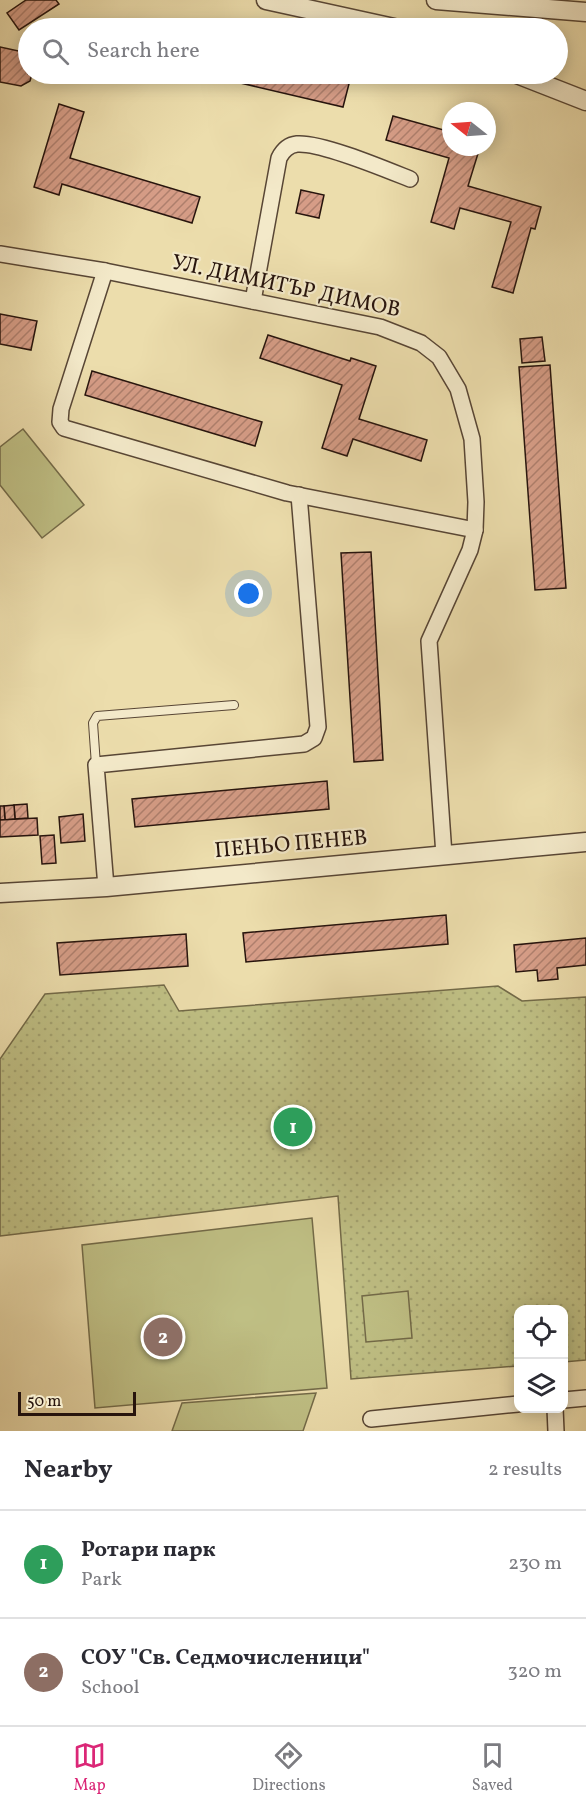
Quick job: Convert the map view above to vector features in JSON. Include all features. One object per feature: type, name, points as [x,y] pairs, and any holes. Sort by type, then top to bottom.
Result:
[{"type":"street","points":[[266,0],[348,18]]},
{"type":"street","points":[[436,0],[586,12]]},
{"type":"street","points":[[543,84],[586,101]]},
{"type":"street","points":[[253,301],[279,158],[287,147],[301,144],[352,157],[410,179]]},
{"type":"street","name":"УЛ. ДИМИТЪР ДИМОВ","points":[[0,254],[105,271],[380,327],[421,344],[439,357],[458,389],[472,439],[476,502],[475,530],[470,549],[429,641],[444,855]]},
{"type":"street","points":[[105,271],[61,409],[60,422],[64,428],[299,495],[475,530]]},
{"type":"street","points":[[106,886],[96,765],[304,744],[314,738],[318,727],[299,495]]},
{"type":"street","name":"ПЕНЬО ПЕНЕВ","points":[[0,893],[106,886],[586,842]]},
{"type":"street","points":[[568,1400],[586,1398]]},
{"type":"street","points":[[371,1419],[514,1405]]},
{"type":"street","points":[[555,1413],[556,1431]]},
{"type":"lane","points":[[96,765],[93,723],[99,715],[234,705]]},
{"type":"green space","points":[[23,429],[84,505],[42,538],[0,485],[0,447]]},
{"type":"green space","points":[[164,985],[179,1011],[498,986],[522,1001],[586,997],[586,1360],[568,1362],[568,1305],[514,1305],[514,1366],[351,1379],[338,1196],[0,1236],[0,1059],[45,994]]},
{"type":"green space","points":[[312,1218],[327,1388],[95,1408],[82,1245]]},
{"type":"green space","points":[[408,1291],[412,1338],[366,1342],[362,1296]]},
{"type":"green space","points":[[316,1393],[303,1431],[172,1431],[182,1403]]},
{"type":"building","points":[[26,0],[56,0],[59,4],[37,18],[18,18],[18,29],[7,13]]},
{"type":"building","points":[[0,47],[18,51],[18,84],[25,84],[21,86],[0,82]]},
{"type":"building","points":[[245,84],[349,84],[343,107]]},
{"type":"building","points":[[59,104],[84,112],[70,158],[200,197],[192,223],[62,184],[59,195],[34,187]]},
{"type":"building","points":[[393,116],[442,130],[442,156],[386,140]]},
{"type":"building","points":[[442,156],[477,156],[468,186],[541,207],[535,229],[531,228],[513,293],[492,287],[511,222],[460,208],[454,229],[431,222],[449,158]]},
{"type":"building","points":[[301,190],[324,195],[319,218],[296,213]]},
{"type":"building","points":[[0,314],[37,321],[31,350],[0,344]]},
{"type":"building","points":[[268,335],[350,361],[351,358],[376,366],[359,419],[427,440],[421,461],[353,439],[347,456],[322,448],[342,385],[260,358]]},
{"type":"building","points":[[542,337],[545,361],[522,363],[520,339]]},
{"type":"building","points":[[550,365],[566,588],[535,590],[519,367]]},
{"type":"building","points":[[92,371],[262,422],[255,446],[85,395]]},
{"type":"building","points":[[371,552],[383,760],[354,762],[341,553]]},
{"type":"building","points":[[327,781],[329,809],[135,827],[132,799]]},
{"type":"building","points":[[27,804],[28,818],[15,819],[14,805]]},
{"type":"building","points":[[14,805],[15,819],[5,820],[4,806]]},
{"type":"building","points":[[0,806],[4,806],[5,820],[0,820]]},
{"type":"building","points":[[83,814],[85,841],[61,843],[59,817]]},
{"type":"building","points":[[37,818],[38,835],[0,837],[0,820]]},
{"type":"building","points":[[54,835],[56,863],[42,864],[40,836]]},
{"type":"building","points":[[446,915],[448,944],[246,962],[243,933]]},
{"type":"building","points":[[186,934],[188,966],[60,975],[57,943]]},
{"type":"building","points":[[586,938],[586,965],[557,968],[558,979],[538,981],[537,970],[516,972],[514,945]]},
{"type":"place","name":"Ротари парк","points":[[293,1127]]},
{"type":"place","name":"СОУ \"Св. Седмочисленици\"","points":[[163,1337]]}]
